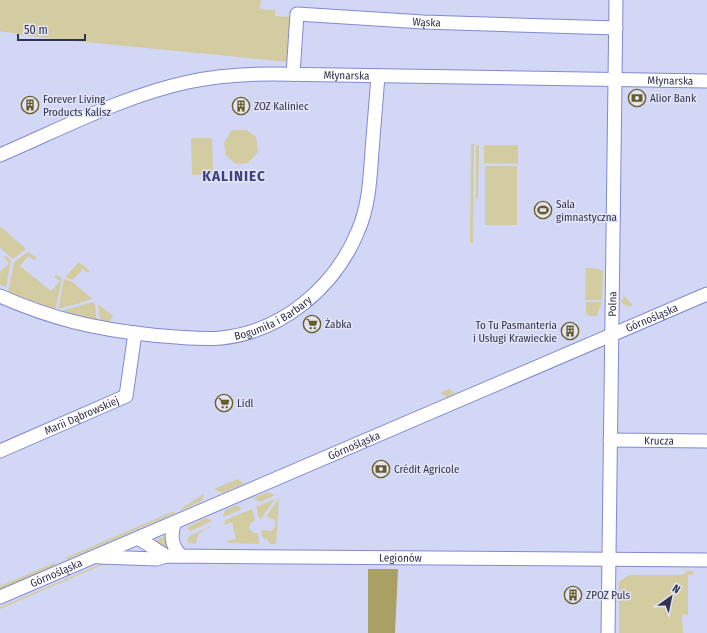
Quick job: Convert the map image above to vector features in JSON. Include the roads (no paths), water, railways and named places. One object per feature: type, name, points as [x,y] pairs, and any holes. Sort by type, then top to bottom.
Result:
[{"type":"street","name":"Polna","points":[[608,633],[616,0]]},
{"type":"street","name":"Wąska","points":[[293,74],[297,14],[423,22],[616,28]]},
{"type":"street","name":"Młynarska","points":[[0,155],[121,104],[171,86],[218,77],[255,74],[293,74],[707,81]]},
{"type":"street","name":"Bogumiła i Barbary","points":[[0,296],[58,319],[95,327],[135,333],[201,339],[240,334],[266,326],[283,317],[303,303],[325,284],[336,270],[349,250],[366,211],[369,192],[378,76]]},
{"type":"street","name":"Górnośląska","points":[[0,597],[707,294]]},
{"type":"street","name":"Marii Dąbrowskiej","points":[[0,451],[126,396],[135,333]]},
{"type":"street","name":"Krucza","points":[[610,440],[707,441]]},
{"type":"street","points":[[175,522],[172,539],[176,550],[181,556]]},
{"type":"street","points":[[138,538],[166,556]]},
{"type":"street","points":[[138,538],[139,547],[145,558]]},
{"type":"street","name":"Legionów","points":[[95,557],[156,559],[166,556],[181,556],[707,560]]},
{"type":"place","name":"Alior Bank","points":[[637,98]]},
{"type":"place","name":"Forever Living Products Kalisz","points":[[30,105]]},
{"type":"place","name":"ZOZ Kaliniec","points":[[241,106]]},
{"type":"place","name":"Sala gimnastyczna","points":[[543,210]]},
{"type":"place","name":"Żabka","points":[[312,324]]},
{"type":"place","name":"To Tu Pasmanteria i Usługi Krawieckie","points":[[570,331]]},
{"type":"place","name":"Lidl","points":[[224,403]]},
{"type":"place","name":"Crédit Agricole","points":[[381,469]]},
{"type":"place","name":"ZPOZ Puls","points":[[573,595]]},
{"type":"district","name":"KALINIEC","points":[[234,176]]}]
